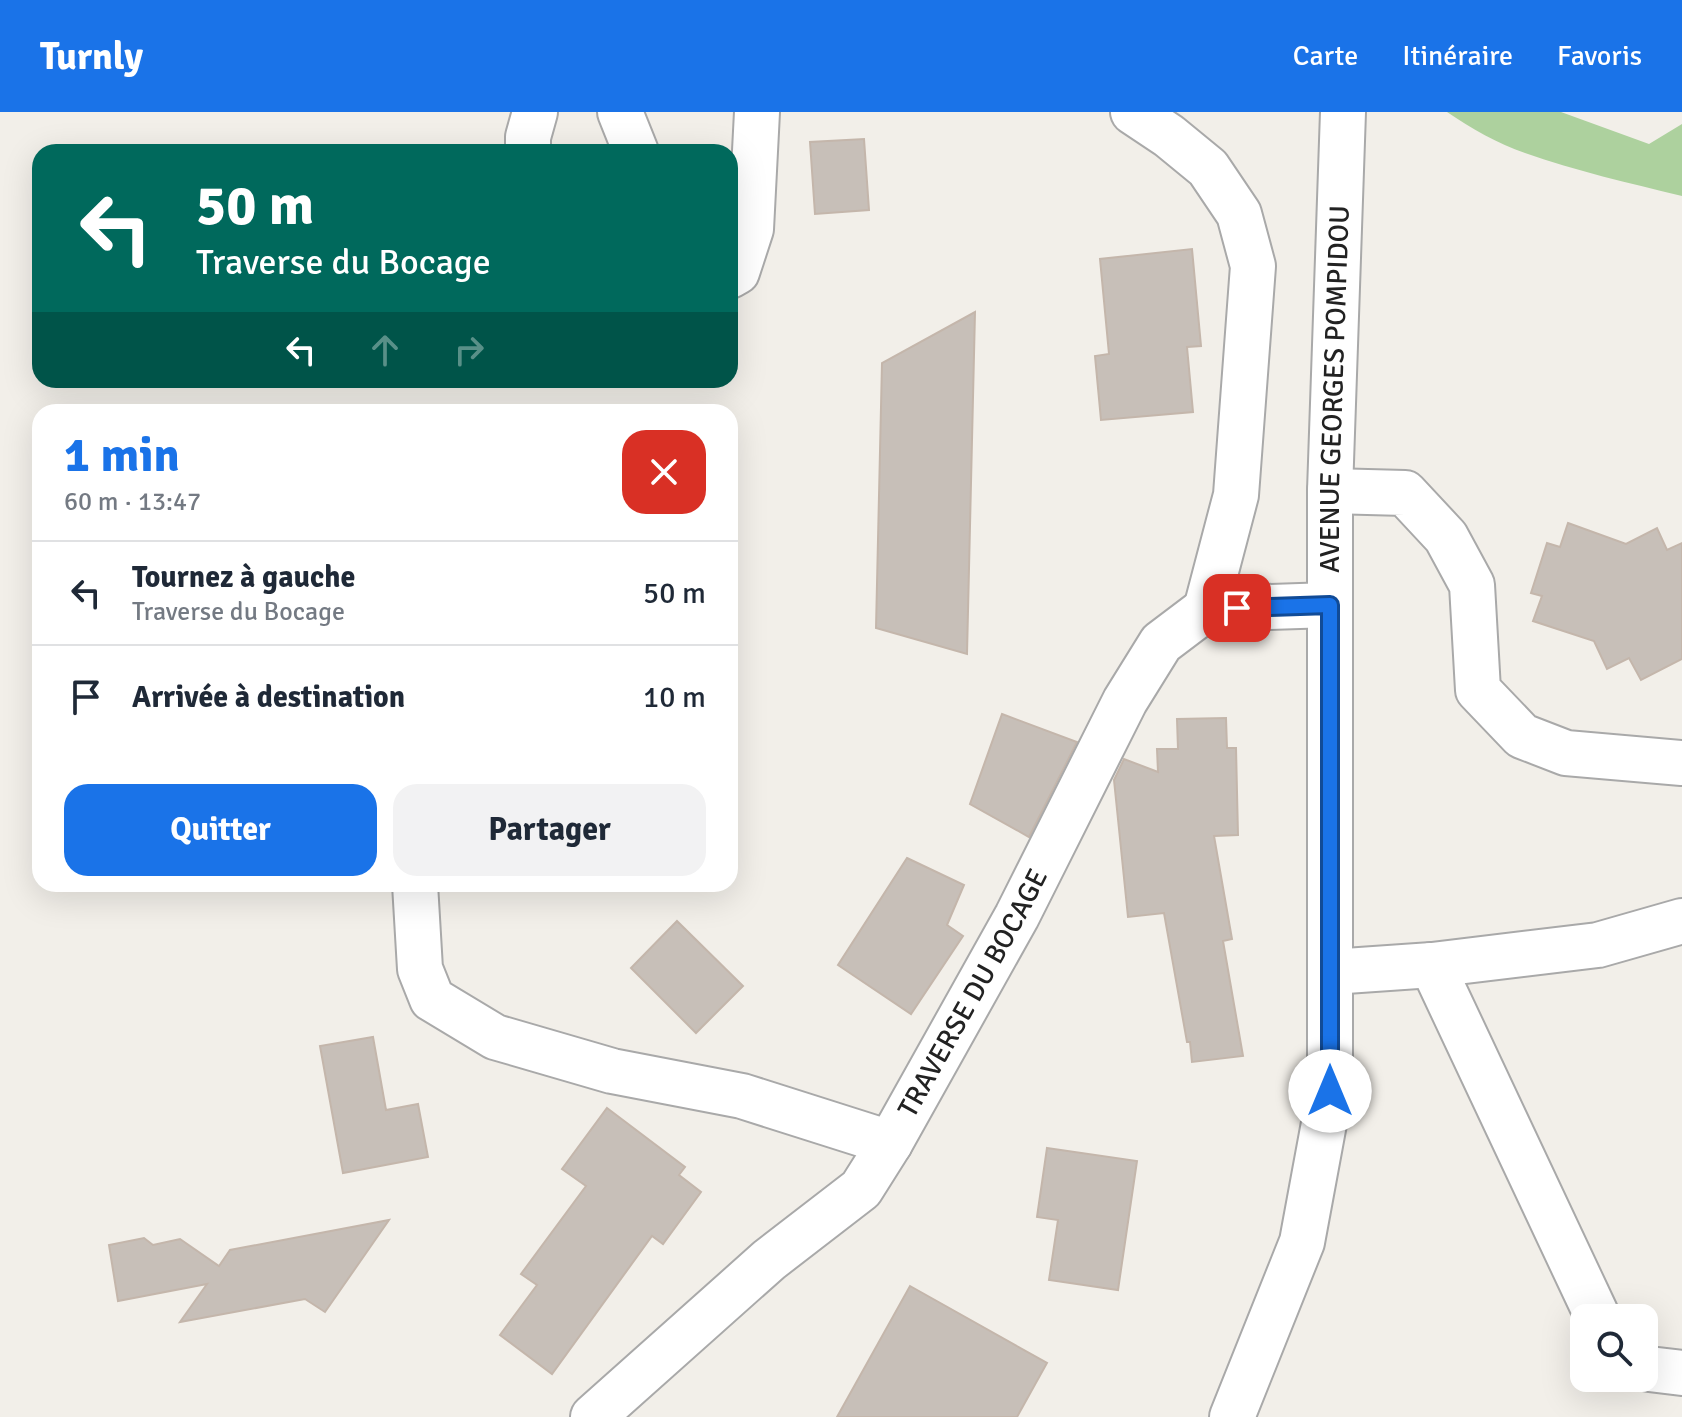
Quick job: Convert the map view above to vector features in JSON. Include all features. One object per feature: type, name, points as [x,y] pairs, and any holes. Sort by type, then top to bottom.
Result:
[{"type":"street","points":[[528,144],[535,112]]},
{"type":"street","points":[[620,112],[633,144]]},
{"type":"street","points":[[738,269],[751,229],[757,112]]},
{"type":"street","points":[[1133,112],[1208,168],[1239,214],[1253,266],[1236,495],[1206,609],[1330,605]]},
{"type":"street","name":"AVENUE GEORGES POMPIDOU","points":[[1232,1417],[1302,1242],[1330,1091],[1330,491],[1343,112]]},
{"type":"street","points":[[1330,491],[1405,493],[1446,537],[1472,585],[1478,690],[1522,736],[1566,753],[1682,763]]},
{"type":"street","name":"TRAVERSE DU BOCAGE","points":[[593,1417],[769,1260],[861,1189],[1017,916],[1125,701],[1161,643],[1206,609]]},
{"type":"street","points":[[415,892],[420,969],[432,999],[495,1037],[612,1071],[742,1096],[890,1143]]},
{"type":"street","points":[[1331,972],[1432,965],[1598,945],[1682,921]]},
{"type":"street","points":[[1432,965],[1591,1304]]},
{"type":"street","points":[[1658,1370],[1682,1373]]},
{"type":"green space","points":[[1447,112],[1561,112],[1649,144],[1682,124],[1682,196],[1525,153],[1485,135]]},
{"type":"building","points":[[864,139],[869,210],[815,214],[810,142]]},
{"type":"building","points":[[1192,249],[1201,346],[1187,347],[1193,412],[1101,420],[1095,356],[1109,354],[1100,259]]},
{"type":"building","points":[[975,312],[967,654],[876,628],[882,363]]},
{"type":"building","points":[[1568,523],[1626,544],[1657,528],[1667,550],[1682,543],[1682,659],[1641,680],[1629,658],[1607,669],[1594,641],[1533,621],[1542,596],[1531,593],[1547,543],[1560,547]]},
{"type":"building","points":[[1002,714],[1077,742],[1029,837],[970,804]]},
{"type":"building","points":[[1226,718],[1227,748],[1236,748],[1238,835],[1214,836],[1232,939],[1223,941],[1243,1056],[1192,1062],[1164,913],[1128,917],[1114,780],[1124,759],[1158,772],[1157,749],[1178,749],[1177,719]]},
{"type":"building","points":[[907,858],[964,885],[947,925],[963,936],[911,1014],[838,965]]},
{"type":"building","points":[[677,921],[743,986],[696,1033],[631,968]]},
{"type":"building","points":[[373,1037],[386,1110],[418,1104],[428,1157],[343,1173],[320,1046]]},
{"type":"building","points":[[607,1108],[685,1167],[679,1175],[701,1192],[663,1244],[652,1236],[552,1374],[500,1335],[537,1285],[521,1274],[586,1186],[562,1169]]},
{"type":"building","points":[[1047,1148],[1137,1161],[1118,1290],[1049,1280],[1058,1220],[1037,1217]]},
{"type":"building","points":[[389,1220],[325,1312],[305,1299],[180,1322],[207,1284],[118,1301],[109,1245],[144,1238],[153,1245],[180,1239],[219,1266],[230,1250]]},
{"type":"building","points":[[910,1286],[1047,1363],[1017,1417],[837,1417]]},
{"type":"route","points":[[1237,608],[1330,605],[1330,1091]]}]
